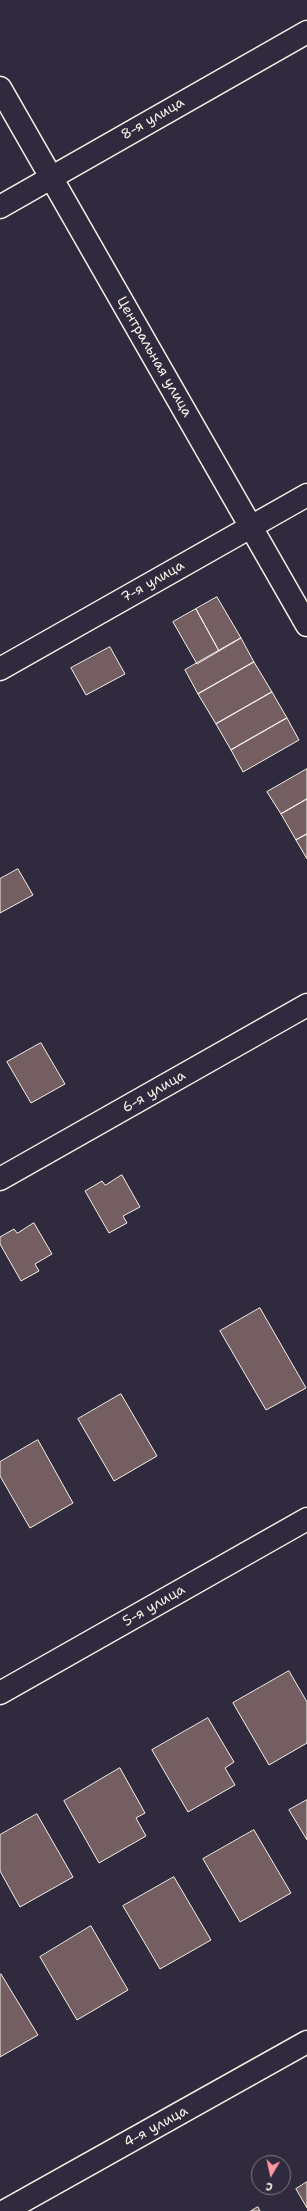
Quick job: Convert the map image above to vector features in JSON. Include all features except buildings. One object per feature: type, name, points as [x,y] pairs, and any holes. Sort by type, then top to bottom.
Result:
[{"type":"street","name":"8-я улица","points":[[0,207],[307,32]]},
{"type":"street","name":"Центральная улица","points":[[0,88],[307,625]]},
{"type":"street","name":"7-я улица","points":[[0,669],[307,494]]},
{"type":"street","name":"6-я улица","points":[[0,1179],[307,1005]]},
{"type":"street","name":"5-я улица","points":[[0,1693],[307,1519]]},
{"type":"street","name":"4-я улица","points":[[5,2211],[307,2042]]}]
